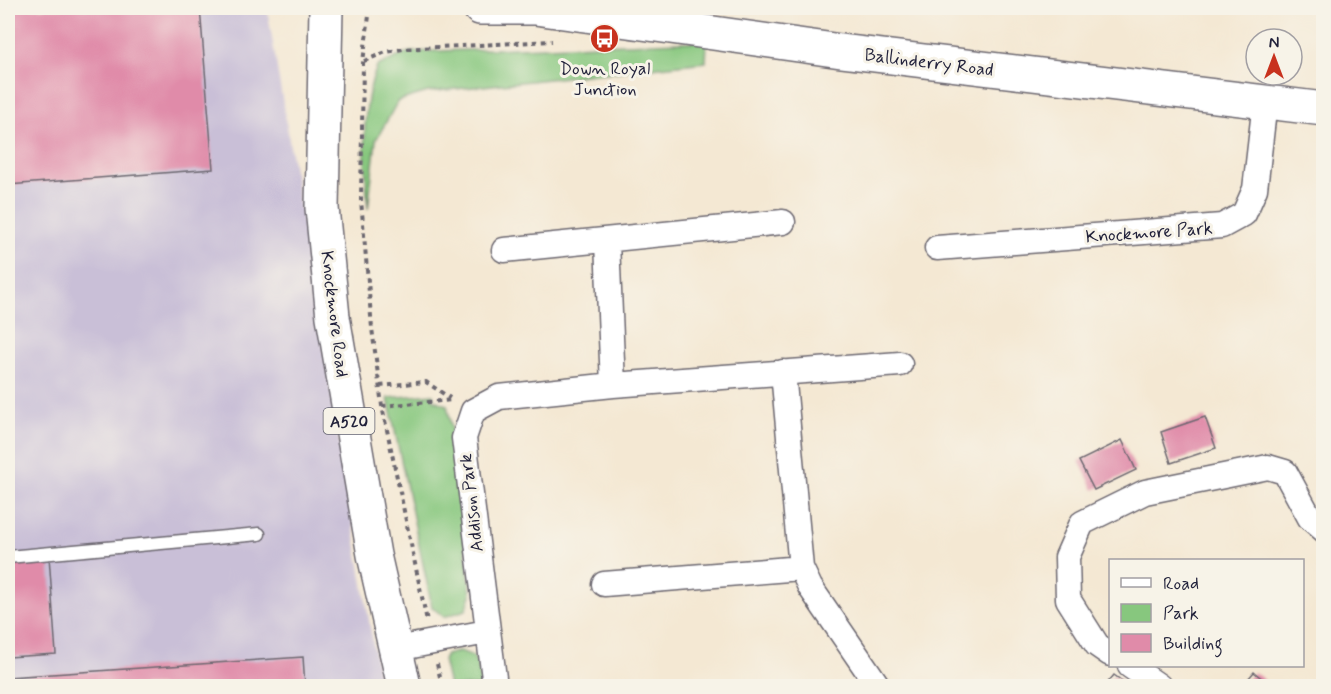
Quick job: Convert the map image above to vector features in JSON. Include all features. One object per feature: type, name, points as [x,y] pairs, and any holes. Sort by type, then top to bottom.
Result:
[{"type":"main road","name":"Knockmore Road","points":[[326,8],[322,208],[333,317],[374,555],[404,687]]},
{"type":"main road","name":"Ballinderry Road","points":[[480,8],[1323,109]]},
{"type":"street","name":"Knockmore Park","points":[[937,248],[1222,226],[1244,213],[1256,189],[1265,102]]},
{"type":"street","points":[[504,250],[607,242],[783,222]]},
{"type":"street","points":[[607,242],[613,385]]},
{"type":"street","points":[[473,411],[500,397],[613,385],[900,364]]},
{"type":"street","points":[[783,372],[801,568],[810,587],[878,687]]},
{"type":"street","name":"Addison Park","points":[[473,411],[464,438],[495,687]]},
{"type":"street","points":[[1109,653],[1097,645],[1068,599],[1066,557],[1082,522],[1145,492],[1268,467],[1285,472],[1310,518],[1323,530]]},
{"type":"street","points":[[604,584],[801,568]]},
{"type":"street","points":[[396,649],[487,632]]},
{"type":"street","points":[[1131,667],[1159,687]]},
{"type":"lane","points":[[8,557],[259,534]]},
{"type":"path","points":[[370,8],[363,62],[361,200],[372,328],[382,406],[442,687]]},
{"type":"path","points":[[363,62],[386,52],[549,15]]},
{"type":"path","points":[[380,386],[426,382],[473,411]]},
{"type":"path","points":[[382,406],[451,399]]},
{"type":"shaded area","points":[[8,8],[267,8],[380,686],[8,686]]},
{"type":"green space","points":[[707,41],[706,62],[428,92],[398,101],[376,140],[368,209],[365,118],[371,83],[377,66],[409,52]]},
{"type":"green space","points":[[433,394],[434,400],[447,405],[452,430],[471,595],[466,610],[444,617],[432,607],[388,398]]},
{"type":"green space","points":[[460,651],[473,656],[478,665],[482,686],[449,686],[443,660],[446,655]]},
{"type":"building","points":[[8,8],[200,8],[213,169],[8,185]]},
{"type":"building","points":[[1205,417],[1216,448],[1171,463],[1161,432]]},
{"type":"building","points":[[1122,440],[1136,470],[1094,490],[1079,461]]},
{"type":"building","points":[[49,556],[56,654],[8,657],[8,559]]},
{"type":"building","points":[[303,657],[305,686],[8,686],[8,677]]},
{"type":"building","points":[[1254,672],[1271,686],[1242,686]]},
{"type":"building","points":[[1114,675],[1129,686],[1105,686]]},
{"type":"place","name":"Down Royal Junction","points":[[605,39]]}]
